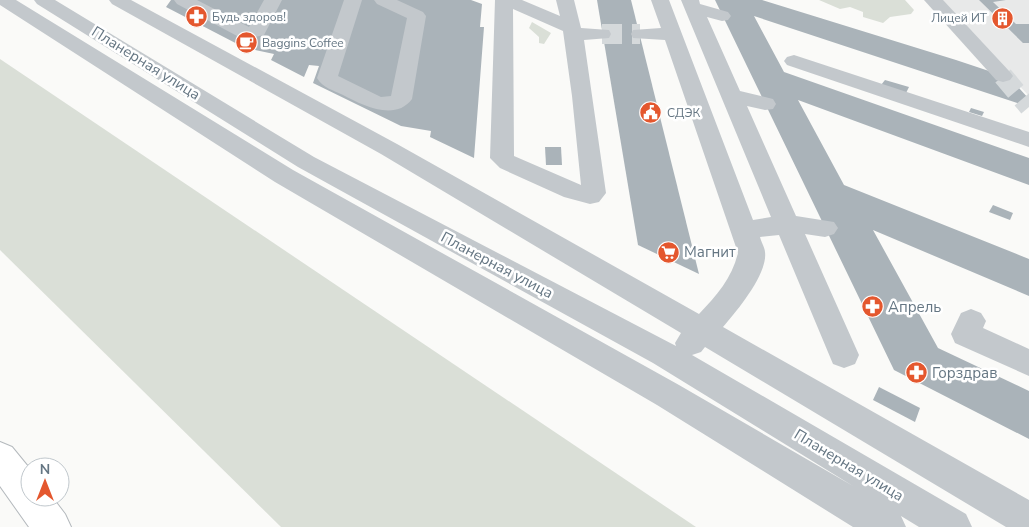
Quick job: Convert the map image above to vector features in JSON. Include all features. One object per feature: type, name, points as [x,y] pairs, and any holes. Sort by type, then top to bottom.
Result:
[{"type":"highway","points":[[0,458],[52,527]]},
{"type":"street","name":"Планерная улица","points":[[4,0],[284,176],[668,394],[887,527]]},
{"type":"street","name":"Планерная улица","points":[[43,0],[306,162],[676,361],[953,527]]},
{"type":"street","points":[[118,0],[389,149],[1029,520]]},
{"type":"street","points":[[183,0],[246,32],[253,33],[257,31],[272,0]]},
{"type":"street","points":[[352,0],[327,78],[374,104],[384,105],[395,103],[402,99],[417,16],[382,0]]},
{"type":"street","points":[[565,0],[573,31],[594,193],[590,196],[573,192],[516,167],[502,158],[506,0],[573,31],[602,34]]},
{"type":"street","points":[[660,0],[752,253],[751,268],[734,293],[676,361]]},
{"type":"street","points":[[933,0],[1003,76]]},
{"type":"street","points":[[692,4],[722,16]]},
{"type":"street","points":[[692,4],[844,355]]},
{"type":"street","points":[[640,34],[671,34]]},
{"type":"street","points":[[794,61],[1029,140]]},
{"type":"street","points":[[731,95],[765,104]]},
{"type":"street","points":[[744,231],[787,224],[806,224],[825,228]]},
{"type":"street","points":[[971,321],[966,334],[1029,363]]},
{"type":"shaded area","points":[[819,0],[905,0],[914,10],[911,14],[890,17],[883,23],[863,17],[863,12],[850,7],[840,9]]},
{"type":"shaded area","points":[[939,0],[1029,0],[1029,96],[981,45]]},
{"type":"shaded area","points":[[532,22],[551,33],[544,44],[539,43],[539,37],[529,28]]},
{"type":"shaded area","points":[[0,59],[696,527],[281,527],[0,250]]},
{"type":"building","points":[[171,0],[471,0],[482,4],[480,27],[484,27],[474,158],[430,137],[431,131],[401,126],[313,83],[319,66],[309,65],[304,77],[271,60],[274,54],[245,48],[166,7]]},
{"type":"building","points":[[597,0],[631,0],[699,274],[638,245]]},
{"type":"building","points":[[715,0],[762,0],[956,60],[1010,78],[1029,99],[1029,107],[754,16],[784,72],[1029,158],[1029,185],[798,100],[844,185],[1029,259],[1029,296],[873,230],[938,348],[1029,391],[1029,439],[894,370]]},
{"type":"building","name":"Лицей ИТ","points":[[979,0],[1006,0],[993,2],[1016,24],[1029,24],[1029,43],[1023,43]]},
{"type":"building","points":[[885,80],[909,87],[906,93],[881,85]]},
{"type":"building","points":[[971,108],[984,112],[982,116],[969,112]]},
{"type":"building","points":[[545,147],[561,147],[562,165],[546,165]]},
{"type":"building","points":[[993,205],[1013,213],[1010,220],[989,212]]},
{"type":"building","points":[[879,387],[920,408],[915,422],[873,400]]},
{"type":"tunnel","points":[[602,34],[640,34]]},
{"type":"tunnel","points":[[1003,76],[1029,107]]},
{"type":"place","name":"Будь здоров!","points":[[196,17]]},
{"type":"place","name":"Лицей ИТ","points":[[1003,18]]},
{"type":"place","name":"Baggins Coffee","points":[[246,43]]},
{"type":"place","name":"СДЭК","points":[[651,113]]},
{"type":"place","name":"Магнит","points":[[668,252]]},
{"type":"place","name":"Апрель","points":[[872,307]]},
{"type":"place","name":"Горздрав","points":[[916,373]]}]
